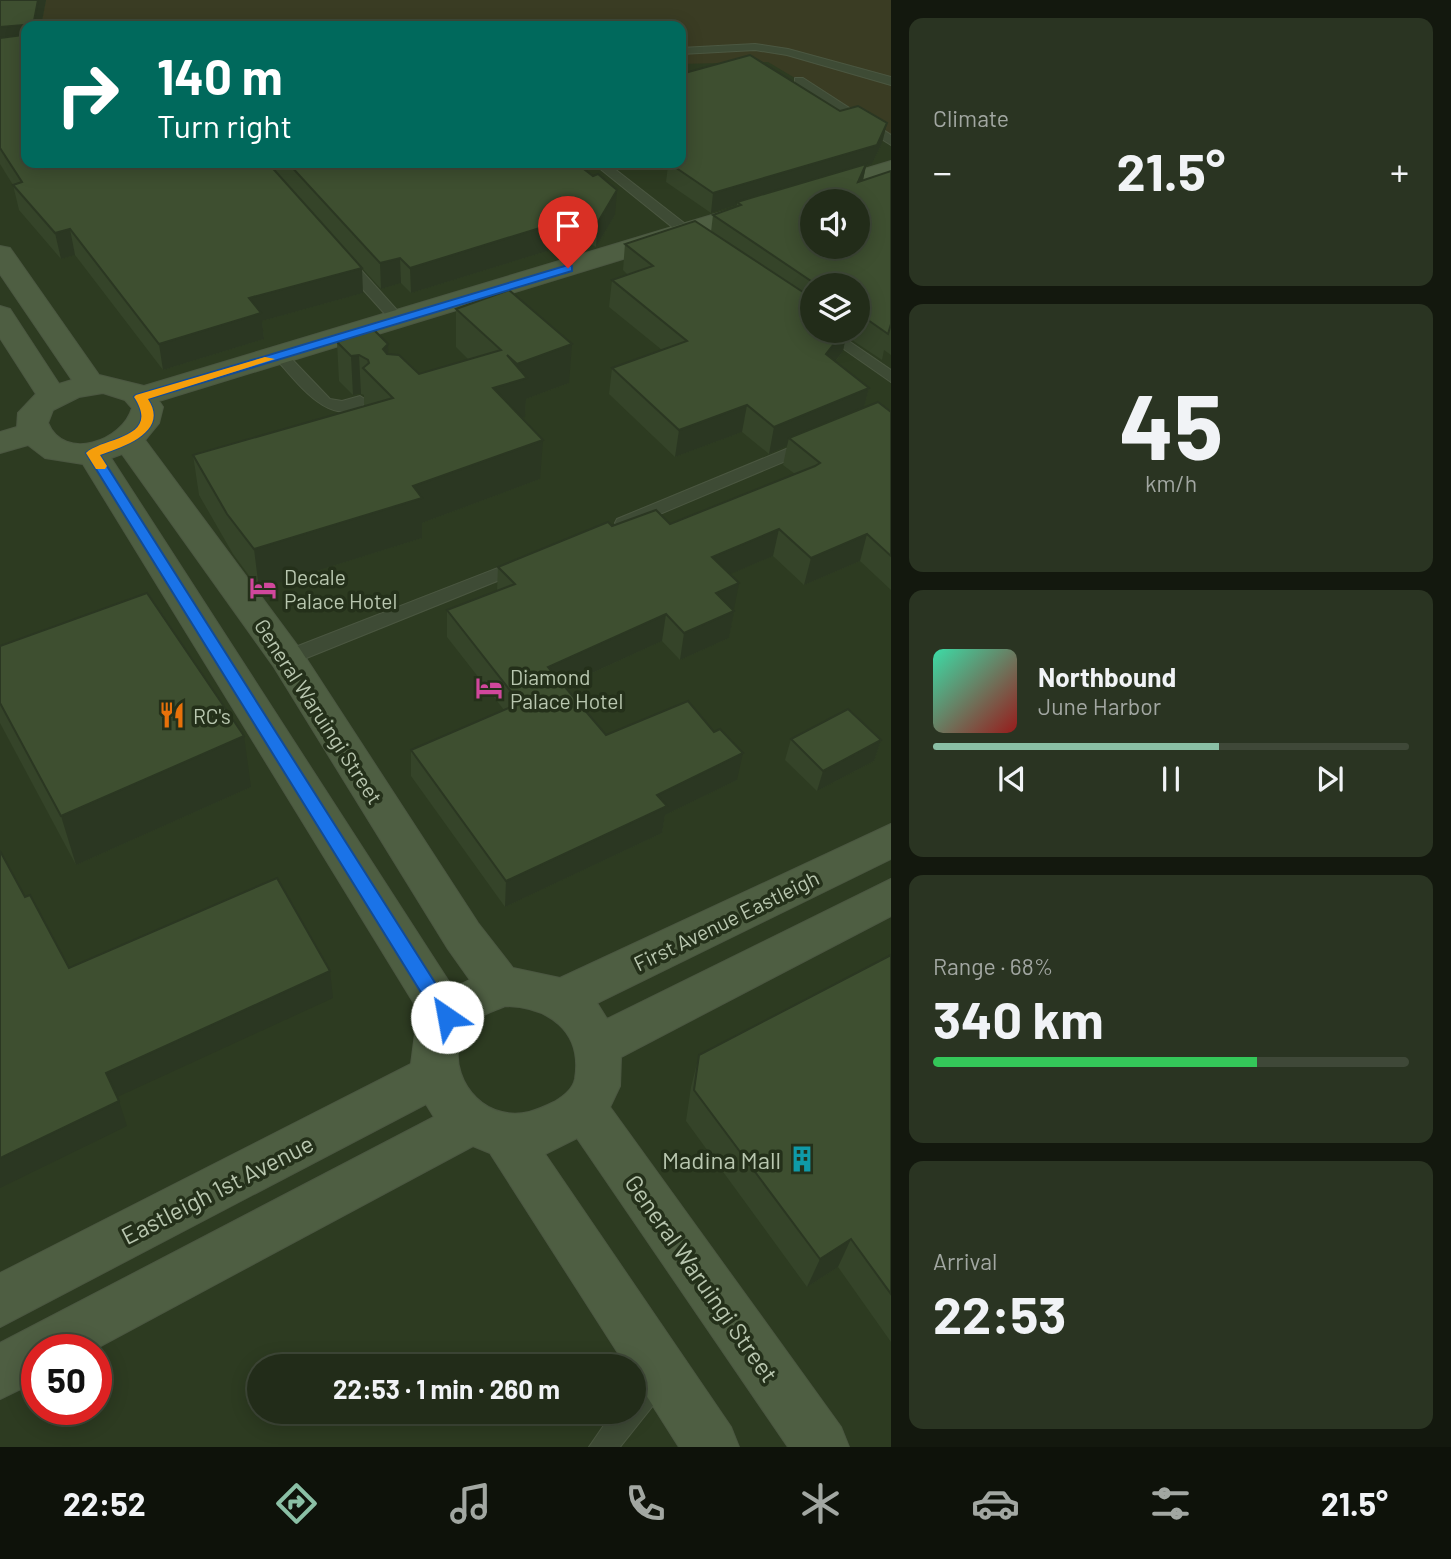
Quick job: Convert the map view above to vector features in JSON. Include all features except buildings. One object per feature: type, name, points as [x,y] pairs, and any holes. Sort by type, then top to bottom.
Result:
[{"type":"main road","points":[[141,397],[281,356],[370,336],[399,321],[695,239],[891,169]]},
{"type":"main road","points":[[0,254],[90,384]]},
{"type":"main road","points":[[0,315],[52,396]]},
{"type":"main road","points":[[90,384],[120,386],[141,397],[148,407],[147,419],[141,430],[129,441],[92,453],[55,449],[42,442],[34,432],[35,413],[52,396],[90,384]]},
{"type":"main road","points":[[0,443],[34,432]]},
{"type":"main road","name":"General Waruingi Street","points":[[129,441],[288,657],[463,936],[501,987]]},
{"type":"main road","points":[[92,453],[447,1017]]},
{"type":"main road","name":"First Avenue Eastleigh","points":[[561,999],[891,840]]},
{"type":"main road","points":[[598,1046],[891,896]]},
{"type":"main road","points":[[70,1334],[391,1162],[488,1130],[535,1136],[562,1126],[583,1109],[595,1090],[600,1068],[598,1046],[590,1027],[561,999],[531,988],[501,987],[480,992],[461,1002],[447,1017],[434,1045],[434,1076],[441,1094],[488,1130],[648,1391],[710,1447]]},
{"type":"main road","name":"Eastleigh 1st Avenue","points":[[0,1301],[434,1076]]},
{"type":"main road","name":"General Waruingi Street","points":[[583,1109],[821,1447]]},
{"type":"main road","points":[[0,1372],[21,1361]]},
{"type":"lane","points":[[686,51],[766,49],[891,81]]},
{"type":"lane","points":[[799,81],[891,141]]},
{"type":"lane","points":[[605,168],[695,239]]},
{"type":"lane","points":[[337,251],[399,321]]},
{"type":"lane","points":[[842,343],[891,377]]},
{"type":"lane","points":[[281,356],[325,402],[332,406],[344,406],[359,401]]},
{"type":"lane","points":[[608,529],[827,438]]},
{"type":"lane","points":[[288,657],[531,561]]},
{"type":"lane","points":[[603,1447],[621,1424]]},
{"type":"green space","points":[[0,0],[891,0],[891,135],[768,62],[686,64],[686,21],[21,21]]},
{"type":"slow traffic","points":[[100,466],[92,453],[129,441],[141,430],[147,419],[148,407],[141,397],[269,359]]},
{"type":"place","name":"Decale Palace Hotel","points":[[263,588]]},
{"type":"place","name":"Diamond Palace Hotel","points":[[489,688]]},
{"type":"place","name":"RC's","points":[[172,715]]},
{"type":"place","name":"Madina Mall","points":[[802,1159]]},
{"type":"route","points":[[447,1017],[92,453],[129,441],[141,430],[147,419],[148,407],[141,397],[568,268]]}]
